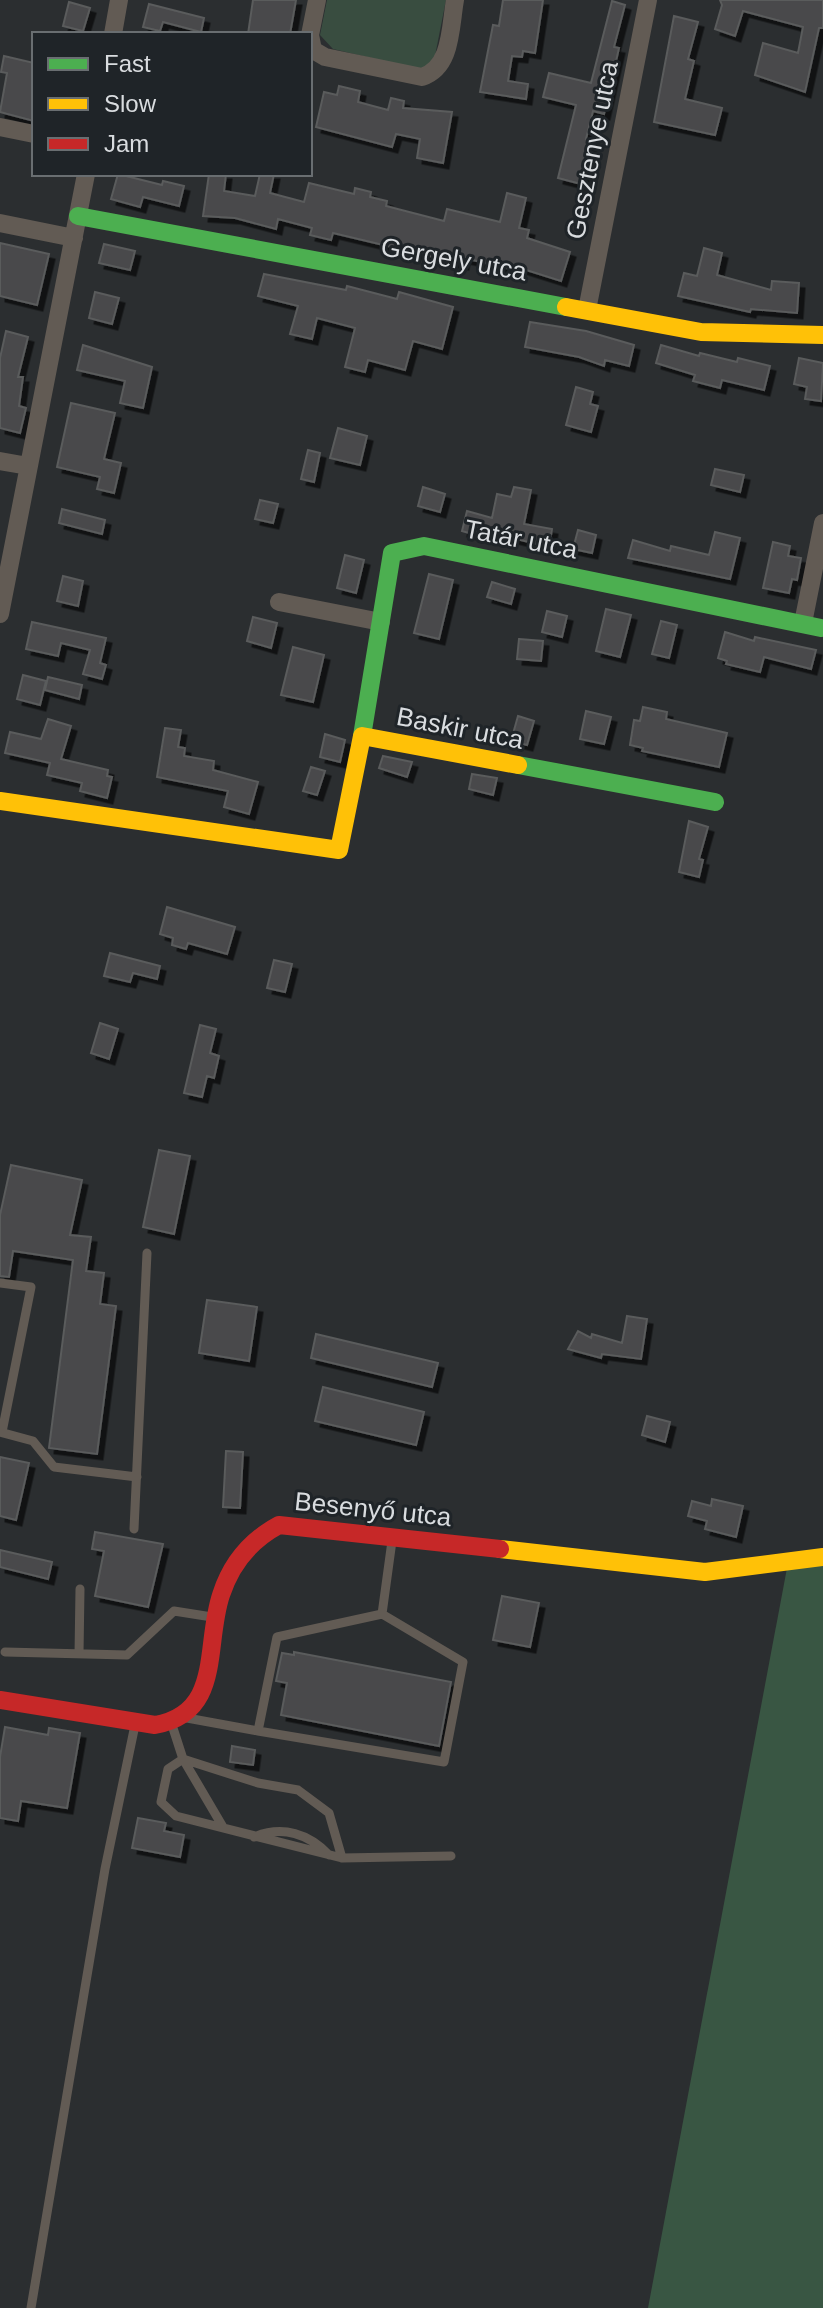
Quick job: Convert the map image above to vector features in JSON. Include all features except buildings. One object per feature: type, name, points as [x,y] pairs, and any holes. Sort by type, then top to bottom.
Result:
[{"type":"street","points":[[113,32],[119,0]]},
{"type":"street","points":[[311,32],[317,0]]},
{"type":"street","points":[[312,45],[313,50],[325,57],[422,77],[436,72],[443,63],[455,0]]},
{"type":"street","name":"Gesztenye utca","points":[[587,310],[648,0]]},
{"type":"street","points":[[0,127],[32,134]]},
{"type":"street","points":[[0,614],[86,176]]},
{"type":"street","name":"Gergely utca","points":[[78,216],[701,332],[823,335]]},
{"type":"street","points":[[0,223],[74,238]]},
{"type":"street","points":[[0,461],[28,466]]},
{"type":"street","points":[[812,626],[823,523]]},
{"type":"street","name":"Tatár utca","points":[[362,736],[392,553],[424,546],[812,626]]},
{"type":"street","points":[[279,602],[381,622]]},
{"type":"street","name":"Baskir utca","points":[[0,801],[339,850],[362,736],[715,802]]},
{"type":"street","name":"Besenyő utca","points":[[179,1722],[199,1699],[208,1677],[215,1618],[222,1594],[243,1553],[261,1534],[279,1525],[705,1572],[737,1569],[773,1559],[823,1557]]},
{"type":"street","points":[[0,1700],[135,1723],[179,1722]]},
{"type":"lane","points":[[134,1529],[147,1253]]},
{"type":"lane","points":[[0,1283],[31,1287],[1,1432],[33,1441],[54,1467],[137,1477]]},
{"type":"lane","points":[[382,1614],[393,1537]]},
{"type":"lane","points":[[79,1654],[80,1589]]},
{"type":"lane","points":[[5,1652],[127,1655],[174,1611],[215,1618]]},
{"type":"lane","points":[[223,1827],[183,1759],[179,1722],[258,1731],[444,1762],[463,1662],[382,1614],[277,1637],[258,1731]]},
{"type":"lane","points":[[31,2308],[105,1869],[135,1723]]},
{"type":"lane","points":[[183,1759],[168,1769],[161,1802],[176,1816],[342,1858],[451,1856]]},
{"type":"lane","points":[[183,1759],[258,1783],[298,1790],[329,1813],[342,1858]]},
{"type":"green space","points":[[327,0],[446,0],[434,61],[422,70],[333,49],[320,35]]},
{"type":"green space","points":[[790,1552],[823,1557],[823,2308],[648,2308]]},
{"type":"traffic: fast","points":[[78,216],[566,307]]},
{"type":"traffic: fast","points":[[362,736],[392,553],[424,546],[821,628]]},
{"type":"traffic: fast","points":[[518,765],[715,802]]},
{"type":"traffic: slow","points":[[566,307],[701,332],[823,335]]},
{"type":"traffic: slow","points":[[0,801],[339,850],[362,736],[518,765]]},
{"type":"traffic: slow","points":[[500,1549],[705,1572],[823,1557]]},
{"type":"traffic: jam","points":[[0,1700],[155,1725],[177,1718],[192,1707],[201,1692],[207,1675],[216,1615],[230,1573],[251,1546],[279,1525],[500,1549]]}]
